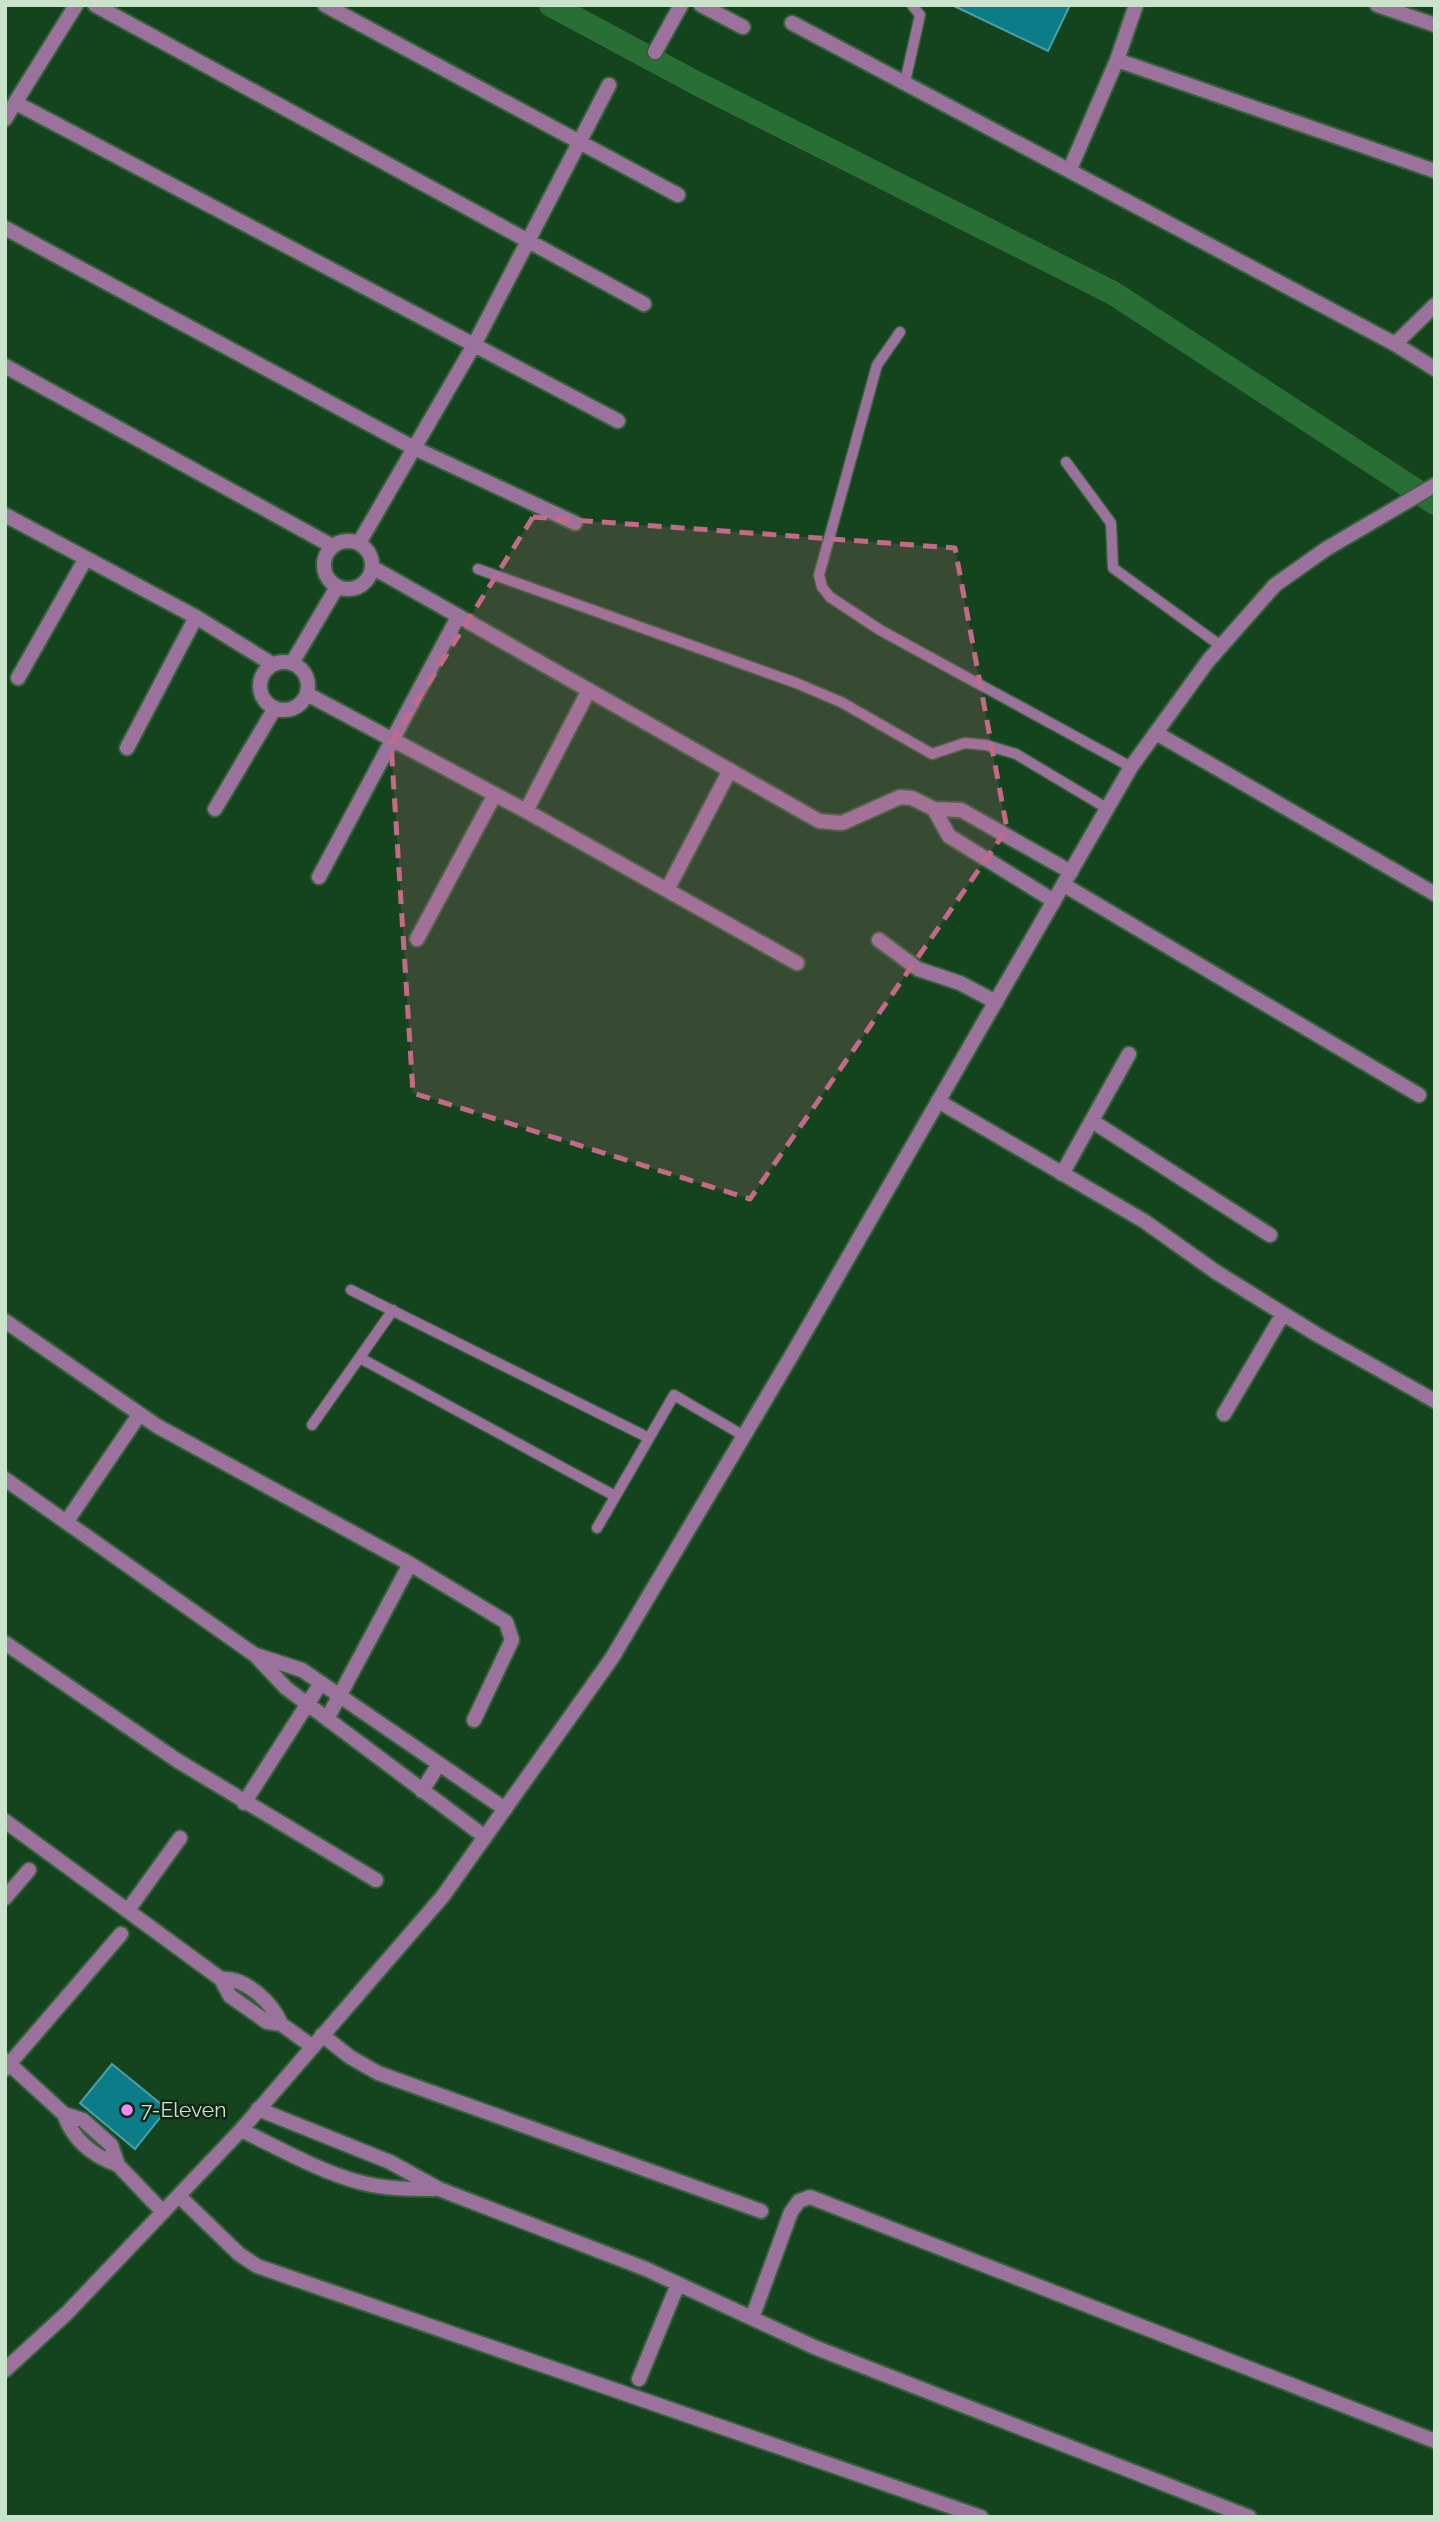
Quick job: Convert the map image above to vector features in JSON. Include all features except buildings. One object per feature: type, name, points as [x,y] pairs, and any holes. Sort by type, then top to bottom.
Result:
[{"type":"street","points":[[5,119],[76,5]]},
{"type":"street","points":[[95,5],[644,304]]},
{"type":"street","points":[[325,5],[678,195]]},
{"type":"street","points":[[655,52],[681,5]]},
{"type":"street","points":[[701,5],[743,27]]},
{"type":"street","points":[[1070,169],[1136,5]]},
{"type":"street","points":[[1377,5],[1435,25]]},
{"type":"street","points":[[792,23],[1070,169],[1395,344],[1435,369]]},
{"type":"street","points":[[1116,60],[1435,172]]},
{"type":"street","points":[[359,543],[412,447],[474,345],[609,85]]},
{"type":"street","points":[[16,103],[618,421]]},
{"type":"street","points":[[5,228],[412,447],[575,523]]},
{"type":"street","points":[[1395,344],[1435,305]]},
{"type":"street","points":[[5,366],[332,546]]},
{"type":"street","points":[[6,2368],[68,2313],[241,2130],[443,1896],[612,1658],[744,1436],[1131,767],[1220,646],[1275,585],[1386,512],[1435,485]]},
{"type":"street","points":[[5,515],[195,617],[272,664],[292,663],[299,667],[307,679],[307,694],[298,706],[282,710],[264,699],[260,685],[264,671],[272,664]]},
{"type":"street","points":[[350,540],[359,543],[372,558],[372,567],[364,584],[346,590],[329,581],[323,563],[332,546],[350,540]]},
{"type":"street","points":[[18,678],[86,558]]},
{"type":"street","points":[[372,567],[805,814],[831,824],[901,797],[912,798],[934,808],[961,810],[1419,1096]]},
{"type":"street","points":[[292,663],[337,587]]},
{"type":"street","points":[[127,748],[195,617]]},
{"type":"street","points":[[319,877],[458,617]]},
{"type":"street","points":[[526,811],[589,690]]},
{"type":"street","points":[[307,694],[526,811],[797,963]]},
{"type":"street","points":[[215,809],[275,708]]},
{"type":"street","points":[[1156,733],[1435,894]]},
{"type":"street","points":[[667,890],[730,770]]},
{"type":"street","points":[[417,939],[495,794]]},
{"type":"street","points":[[934,808],[949,836],[1054,901]]},
{"type":"street","points":[[879,940],[918,969],[960,983],[996,1002]]},
{"type":"street","points":[[1062,1174],[1129,1054]]},
{"type":"street","points":[[939,1101],[1144,1221],[1216,1272],[1283,1314],[1435,1401]]},
{"type":"street","points":[[1092,1121],[1270,1235]]},
{"type":"street","points":[[1224,1414],[1283,1314]]},
{"type":"street","points":[[5,1321],[139,1415],[410,1564],[506,1622],[512,1640],[474,1720]]},
{"type":"street","points":[[67,1521],[139,1415]]},
{"type":"street","points":[[5,1479],[255,1655],[286,1688],[485,1837]]},
{"type":"street","points":[[327,1719],[410,1564]]},
{"type":"street","points":[[5,1643],[244,1803],[376,1880]]},
{"type":"street","points":[[255,1655],[302,1670],[505,1809]]},
{"type":"street","points":[[244,1803],[321,1684]]},
{"type":"street","points":[[422,1791],[439,1764]]},
{"type":"street","points":[[5,1821],[221,1979],[230,1996],[267,2022],[281,2024],[378,2073],[761,2211]]},
{"type":"street","points":[[128,1910],[180,1838]]},
{"type":"street","points":[[5,1898],[29,1870]]},
{"type":"street","points":[[121,1934],[7,2064],[65,2115],[70,2131],[99,2158],[118,2165],[163,2212]]},
{"type":"street","points":[[258,2109],[390,2162],[439,2189],[678,2284],[922,2392],[1072,2446],[1249,2517]]},
{"type":"street","points":[[241,2130],[316,2166],[359,2182],[390,2188],[439,2189]]},
{"type":"street","points":[[179,2196],[239,2254],[257,2266],[981,2517]]},
{"type":"street","points":[[752,2318],[791,2212],[799,2201],[810,2197],[1435,2441]]},
{"type":"street","points":[[639,2379],[678,2284]]},
{"type":"lane","points":[[905,82],[920,15],[912,5]]},
{"type":"lane","points":[[900,332],[877,365],[819,575],[822,587],[838,604],[880,630],[1131,767]]},
{"type":"lane","points":[[1066,462],[1111,523],[1113,569],[1220,646]]},
{"type":"lane","points":[[478,569],[796,683],[841,702],[932,754],[974,743],[1016,754],[1108,810]]},
{"type":"lane","points":[[351,1290],[649,1438]]},
{"type":"lane","points":[[312,1425],[393,1310]]},
{"type":"lane","points":[[360,1358],[615,1496]]},
{"type":"lane","points":[[597,1528],[674,1395],[744,1436]]},
{"type":"highlighted area","points":[[533,517],[955,548],[1007,829],[750,1199],[413,1093],[391,743]]},
{"type":"waterway","points":[[551,5],[698,84],[1113,293],[1435,503]]},
{"type":"place","name":"7-Eleven","points":[[127,2110]]}]
